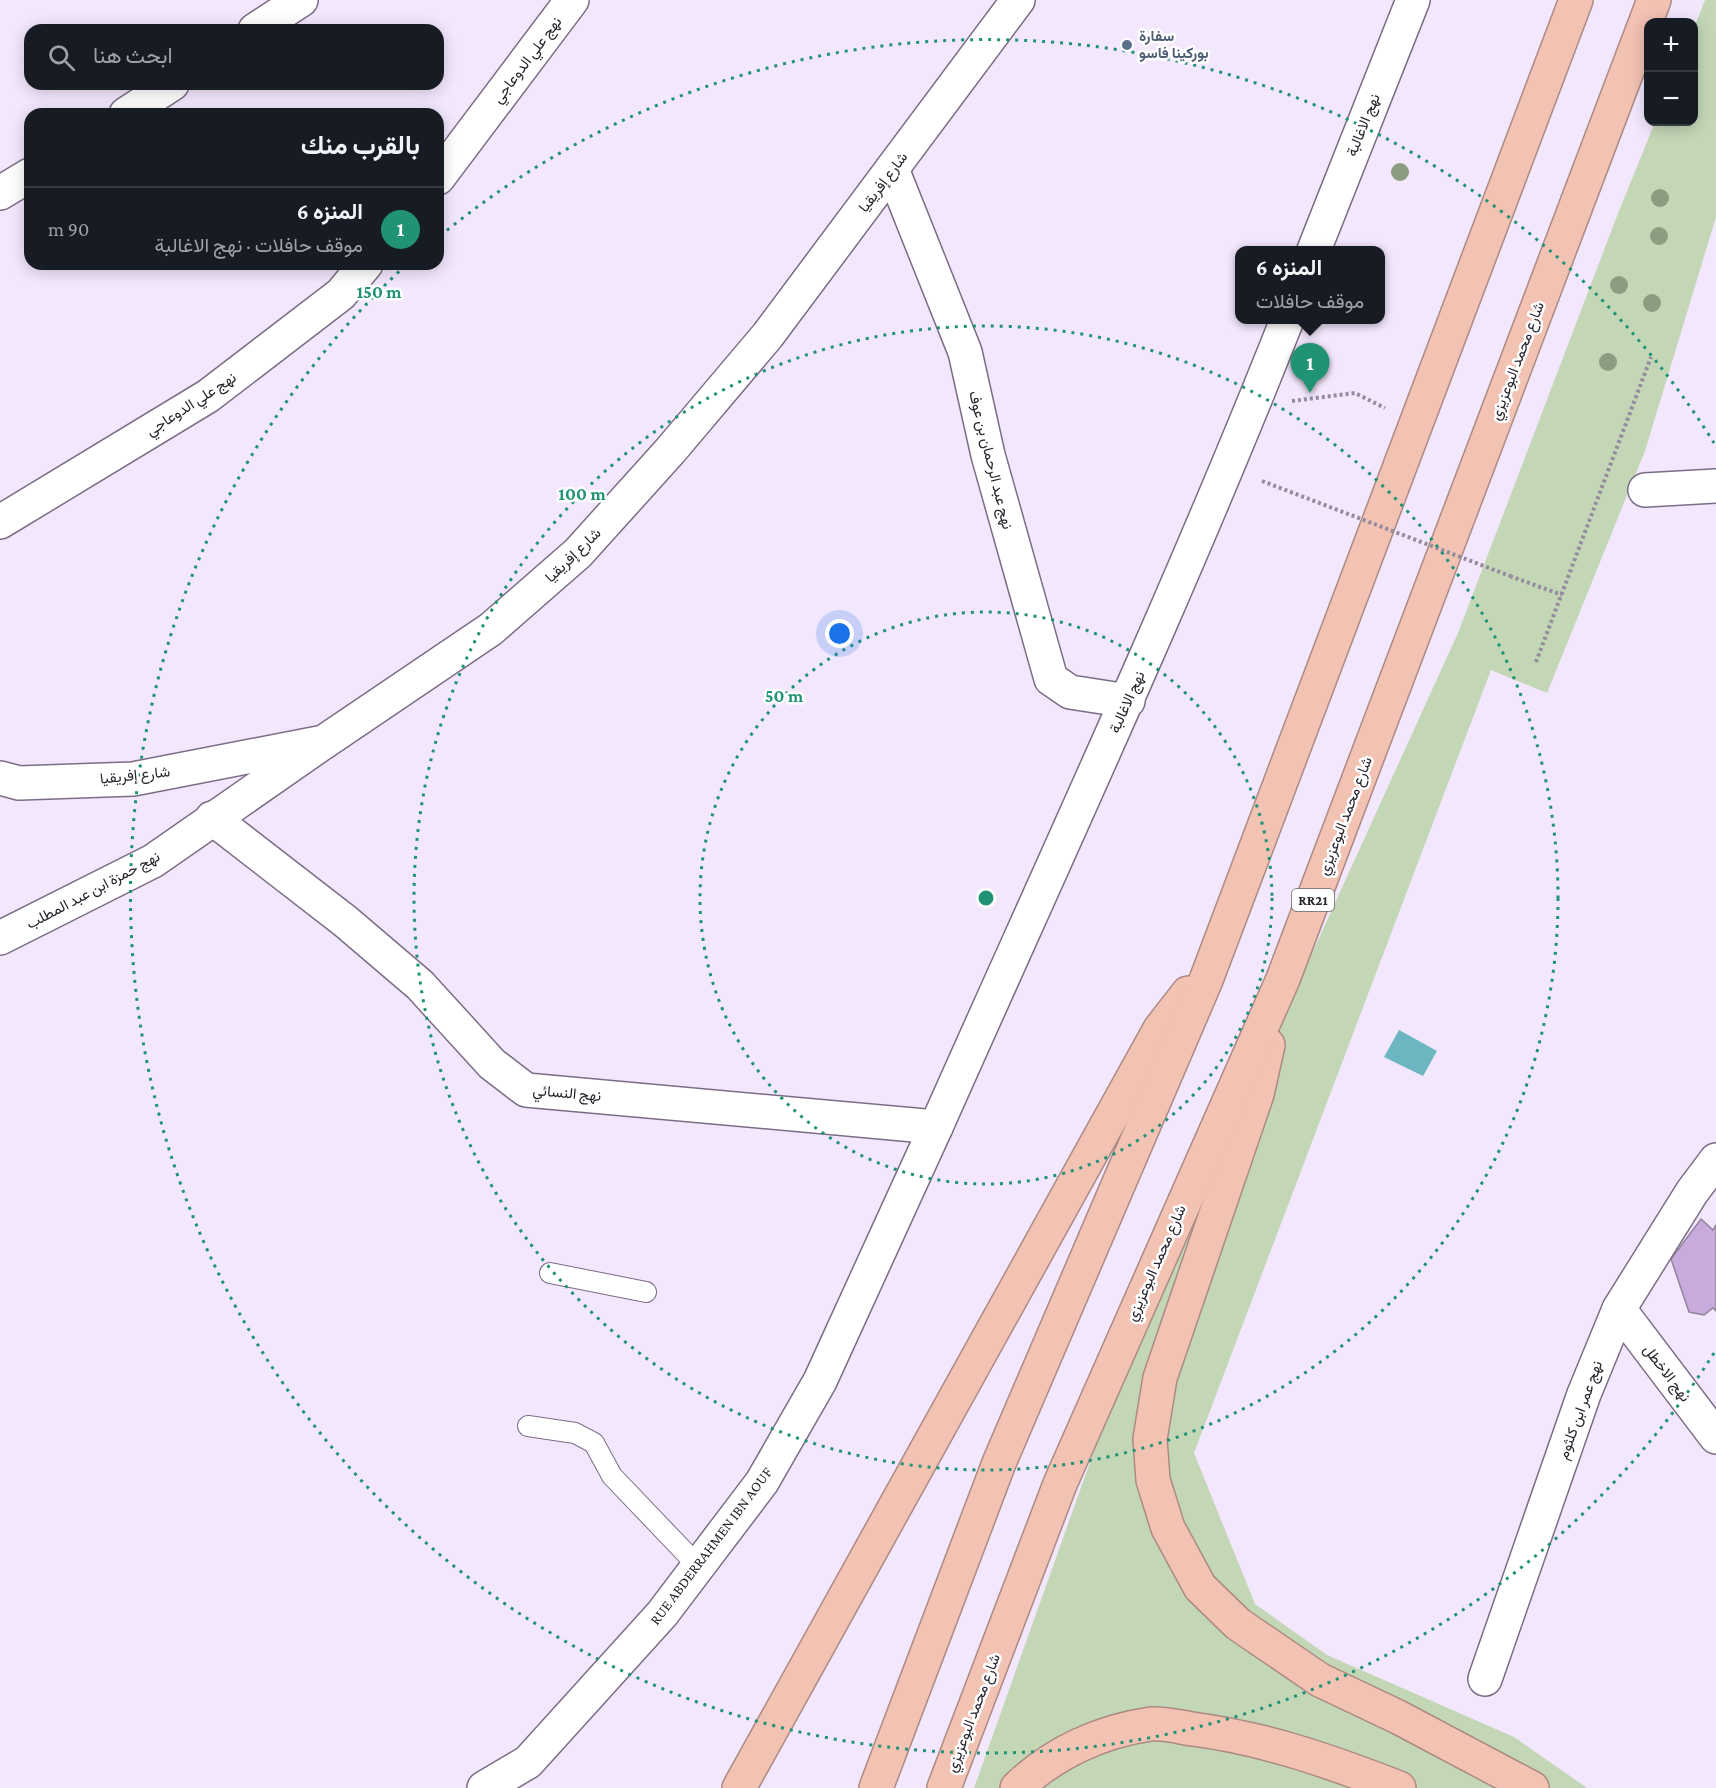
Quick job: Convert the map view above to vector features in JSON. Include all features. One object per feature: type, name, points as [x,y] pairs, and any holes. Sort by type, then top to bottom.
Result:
[{"type":"highway","points":[[876,1788],[999,1464],[1215,958],[1576,0]]},
{"type":"highway","name":"شارع محمد البوعزيزي","points":[[945,1788],[1060,1484],[1283,980],[1654,0]]},
{"type":"highway","points":[[739,1788],[1160,1029],[1215,958]]},
{"type":"highway","points":[[1283,980],[1257,1094],[1160,1378],[1150,1438],[1154,1480],[1165,1519],[1200,1587],[1238,1624],[1320,1680],[1398,1717],[1532,1788]]},
{"type":"highway","points":[[1017,1788],[1037,1768],[1089,1739],[1153,1724],[1241,1735],[1347,1768],[1399,1788]]},
{"type":"street","points":[[264,24],[301,0]]},
{"type":"street","name":"نهج علي الدوعاجي","points":[[444,169],[572,0]]},
{"type":"street","name":"شارع إفريقيا","points":[[0,778],[19,783],[133,779],[324,742],[491,629],[578,553],[670,451],[768,335],[1018,0]]},
{"type":"street","name":"نهج الاغالبة","points":[[1316,246],[1413,0]]},
{"type":"street","points":[[135,108],[163,90]]},
{"type":"street","name":"نهج عبد الرحمان بن عوف","points":[[892,169],[965,352],[988,455],[1052,679],[1070,692],[1128,701]]},
{"type":"street","points":[[0,193],[24,179]]},
{"type":"street","name":"نهج علي الدوعاجي","points":[[0,522],[208,396],[341,294],[361,270]]},
{"type":"street","name":"نهج الاغالبة","points":[[936,1127],[1128,701],[1214,500],[1285,324]]},
{"type":"street","points":[[1645,490],[1716,486]]},
{"type":"street","name":"نهج حمزة ابن عبد المطلب","points":[[0,938],[153,861],[324,742]]},
{"type":"street","name":"نهج النسائي","points":[[212,818],[345,921],[420,985],[492,1064],[526,1090],[936,1127]]},
{"type":"street","name":"RUE ABDERRAHMEN IBN AOUF","points":[[484,1788],[528,1762],[662,1614],[762,1482],[820,1381],[936,1127]]},
{"type":"street","name":"نهج عمر ابن كلثوم","points":[[1485,1679],[1584,1394],[1619,1309],[1692,1192],[1716,1160]]},
{"type":"street","name":"نهج الاخطل","points":[[1619,1309],[1716,1437]]},
{"type":"lane","points":[[550,1273],[646,1292]]},
{"type":"lane","points":[[528,1426],[575,1433],[594,1443],[612,1476],[698,1566]]},
{"type":"path","points":[[1536,662],[1651,357]]},
{"type":"path","points":[[1290,401],[1355,393],[1417,423]]},
{"type":"path","points":[[1262,482],[1562,595]]},
{"type":"green space","points":[[1705,0],[1716,0],[1716,217],[1645,451],[1547,693],[1491,670],[1194,1453],[1255,1604],[1327,1655],[1514,1737],[1587,1788],[974,1788],[1125,1364],[1458,633],[1653,126],[1698,126],[1698,18]]},
{"type":"water","points":[[1399,1030],[1437,1051],[1423,1076],[1384,1057]]},
{"type":"building","points":[[1701,1219],[1713,1230],[1716,1225],[1716,1311],[1713,1308],[1704,1315],[1689,1312],[1671,1259]]},
{"type":"place","name":"سفارة بوركينا فاسو","points":[[1127,45]]},
{"type":"place","name":"المنزه 6","points":[[1310,393]]}]
